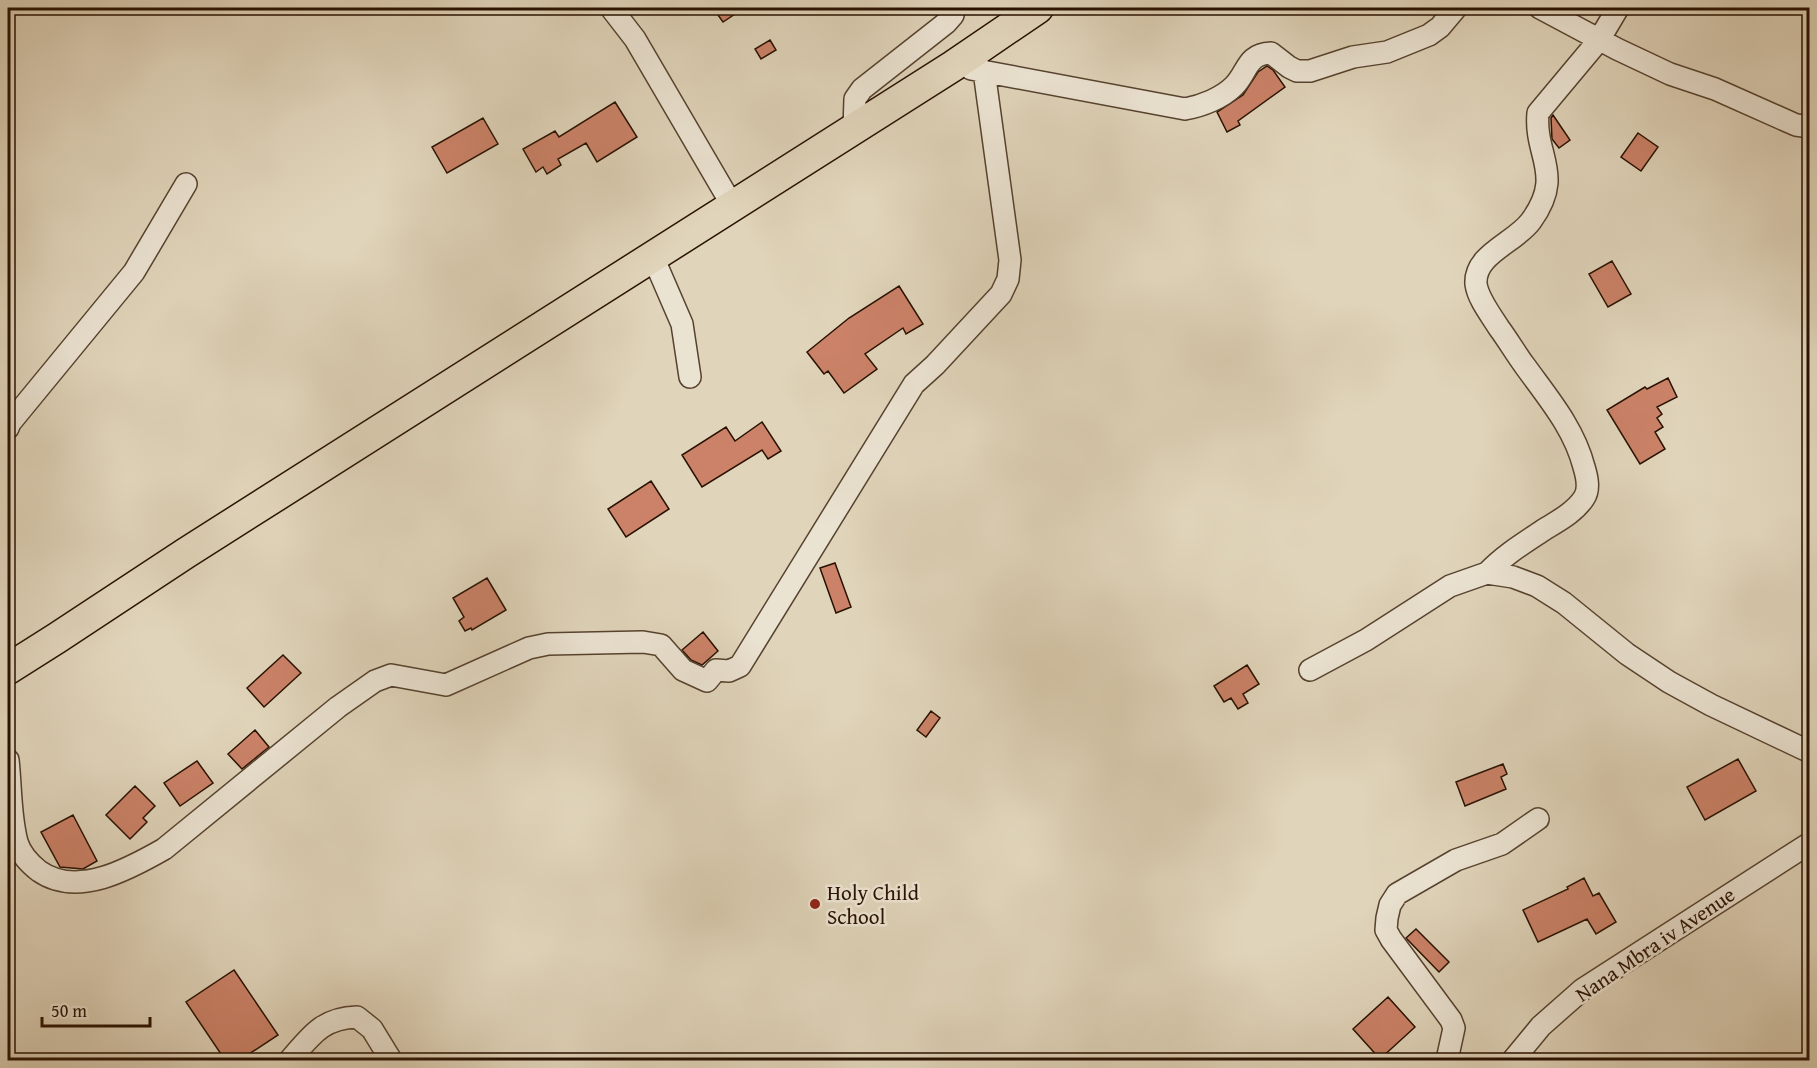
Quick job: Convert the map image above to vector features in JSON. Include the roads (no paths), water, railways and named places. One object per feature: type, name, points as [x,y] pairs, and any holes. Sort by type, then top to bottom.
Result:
[{"type":"highway","points":[[8,669],[186,553],[953,66],[1038,8]]},
{"type":"street","points":[[611,8],[635,39],[732,205]]},
{"type":"street","points":[[854,128],[855,99],[862,89],[946,23],[953,15],[954,8]]},
{"type":"street","points":[[953,66],[1185,109],[1198,106],[1233,87],[1253,58],[1260,53],[1271,53],[1297,71],[1310,71],[1353,57],[1387,52],[1408,45],[1440,27],[1456,8]]},
{"type":"street","points":[[1540,8],[1599,40],[1670,74],[1715,89],[1796,125],[1809,127]]},
{"type":"street","points":[[1310,670],[1366,640],[1450,586],[1487,573],[1501,558],[1579,504],[1585,496],[1588,486],[1580,451],[1564,420],[1482,300],[1477,288],[1476,277],[1485,257],[1511,241],[1530,222],[1545,197],[1549,178],[1537,127],[1539,113],[1599,40],[1618,8]]},
{"type":"street","points":[[8,760],[17,843],[24,858],[49,878],[64,882],[84,882],[141,862],[164,849],[338,707],[375,681],[391,675],[446,685],[529,648],[548,644],[643,642],[661,645],[683,670],[706,681],[716,670],[729,671],[740,666],[914,384],[935,365],[1001,294],[1008,279],[1010,260],[984,71]]},
{"type":"street","points":[[8,428],[134,272],[186,184]]},
{"type":"street","points":[[653,257],[680,317],[690,377]]},
{"type":"street","points":[[1487,573],[1513,577],[1537,586],[1564,603],[1648,669],[1712,705],[1809,752]]},
{"type":"street","points":[[1447,1060],[1454,1028],[1451,1020],[1386,930],[1390,905],[1397,894],[1431,873],[1473,852],[1502,844],[1538,819]]},
{"type":"street","name":"Nana Mbra ⅳ Avenue","points":[[1513,1060],[1540,1026],[1583,989],[1809,843]]},
{"type":"street","points":[[290,1060],[321,1026],[340,1017],[357,1017],[372,1029],[391,1060]]},
{"type":"place","name":"Holy Child School","points":[[815,904]]}]
